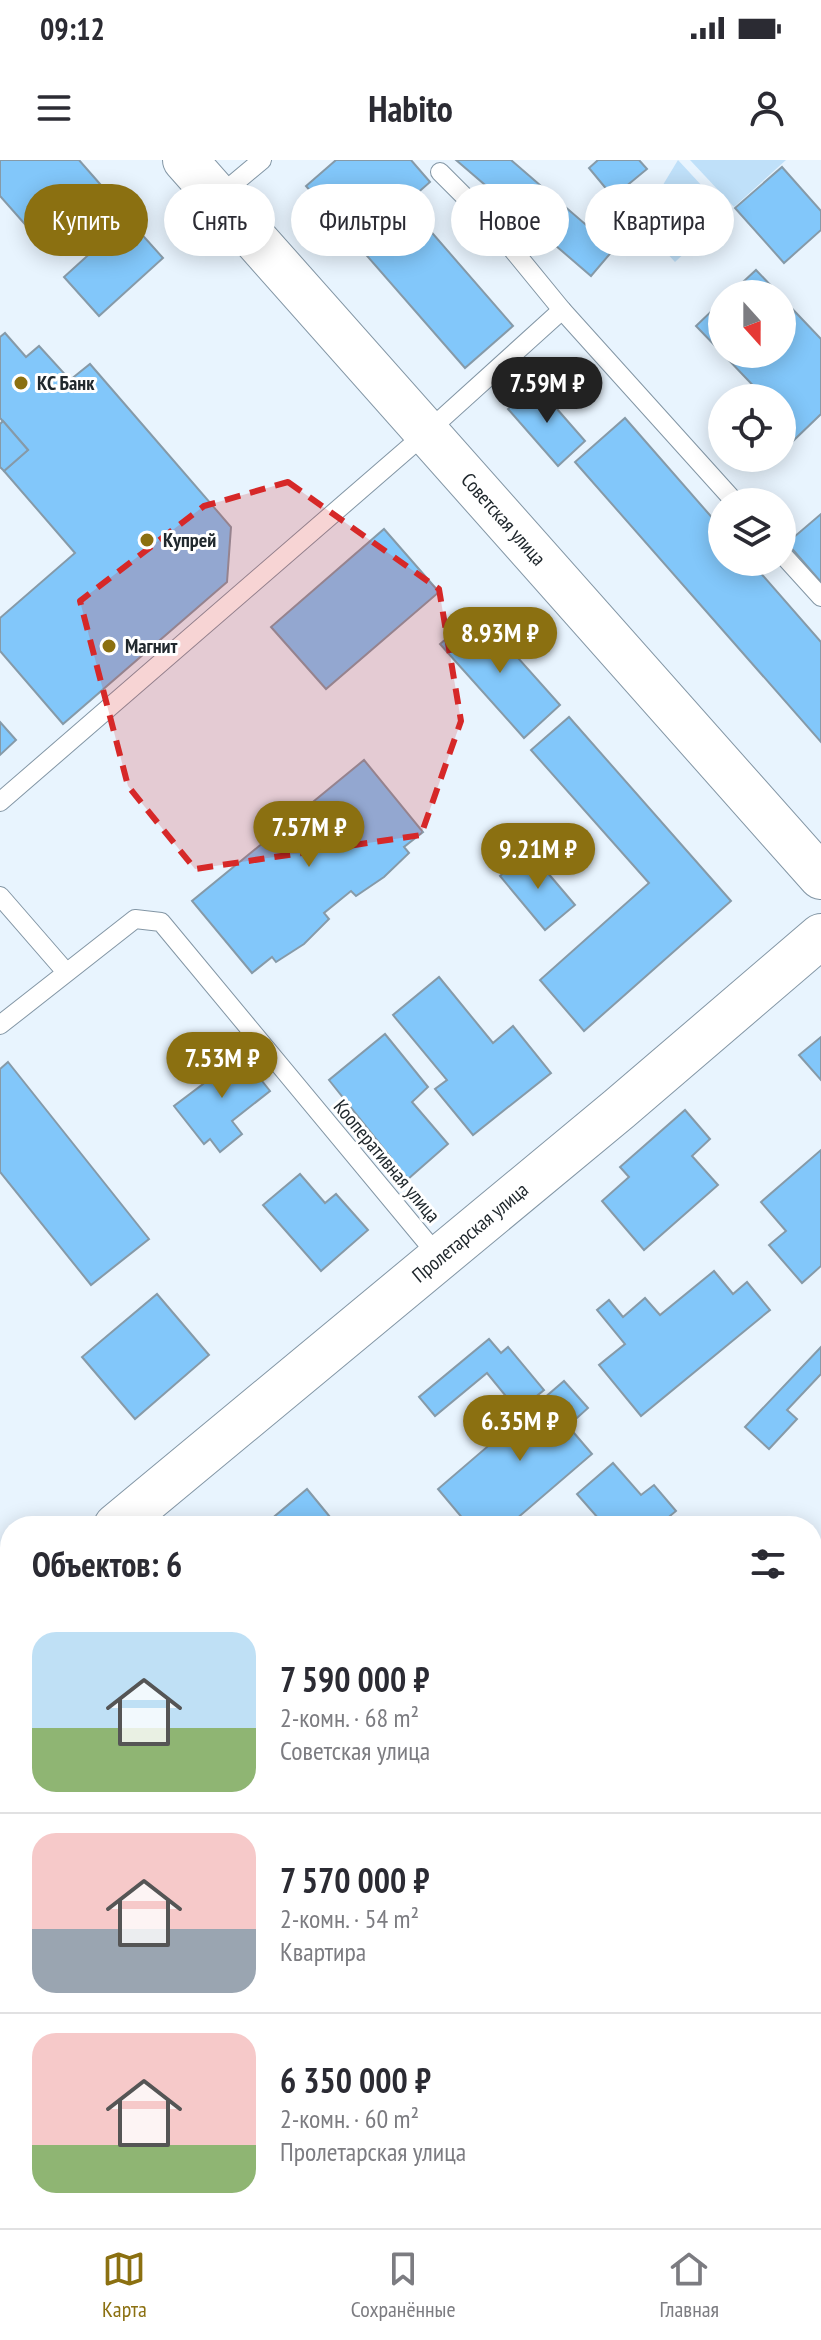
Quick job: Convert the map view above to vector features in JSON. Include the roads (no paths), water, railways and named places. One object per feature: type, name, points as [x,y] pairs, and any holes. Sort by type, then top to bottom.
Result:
[{"type":"street","name":"Советская улица","points":[[185,160],[206,184]]},
{"type":"street","name":"Советская улица","points":[[270,256],[821,877]]},
{"type":"street","name":"Пролетарская улица","points":[[128,1516],[619,1109],[821,936]]},
{"type":"lane","points":[[233,184],[262,160]]},
{"type":"lane","points":[[440,172],[490,222],[562,310],[722,488]]},
{"type":"lane","points":[[0,802],[426,433],[562,310]]},
{"type":"lane","points":[[796,569],[821,597]]},
{"type":"lane","points":[[0,896],[66,972]]},
{"type":"lane","name":"Кооперативная улица","points":[[0,1025],[135,919],[161,922],[439,1257]]},
{"type":"place","name":"КС Банк","points":[[21,383]]},
{"type":"place","name":"Купрей","points":[[147,540]]},
{"type":"place","name":"Магнит","points":[[109,646]]}]
